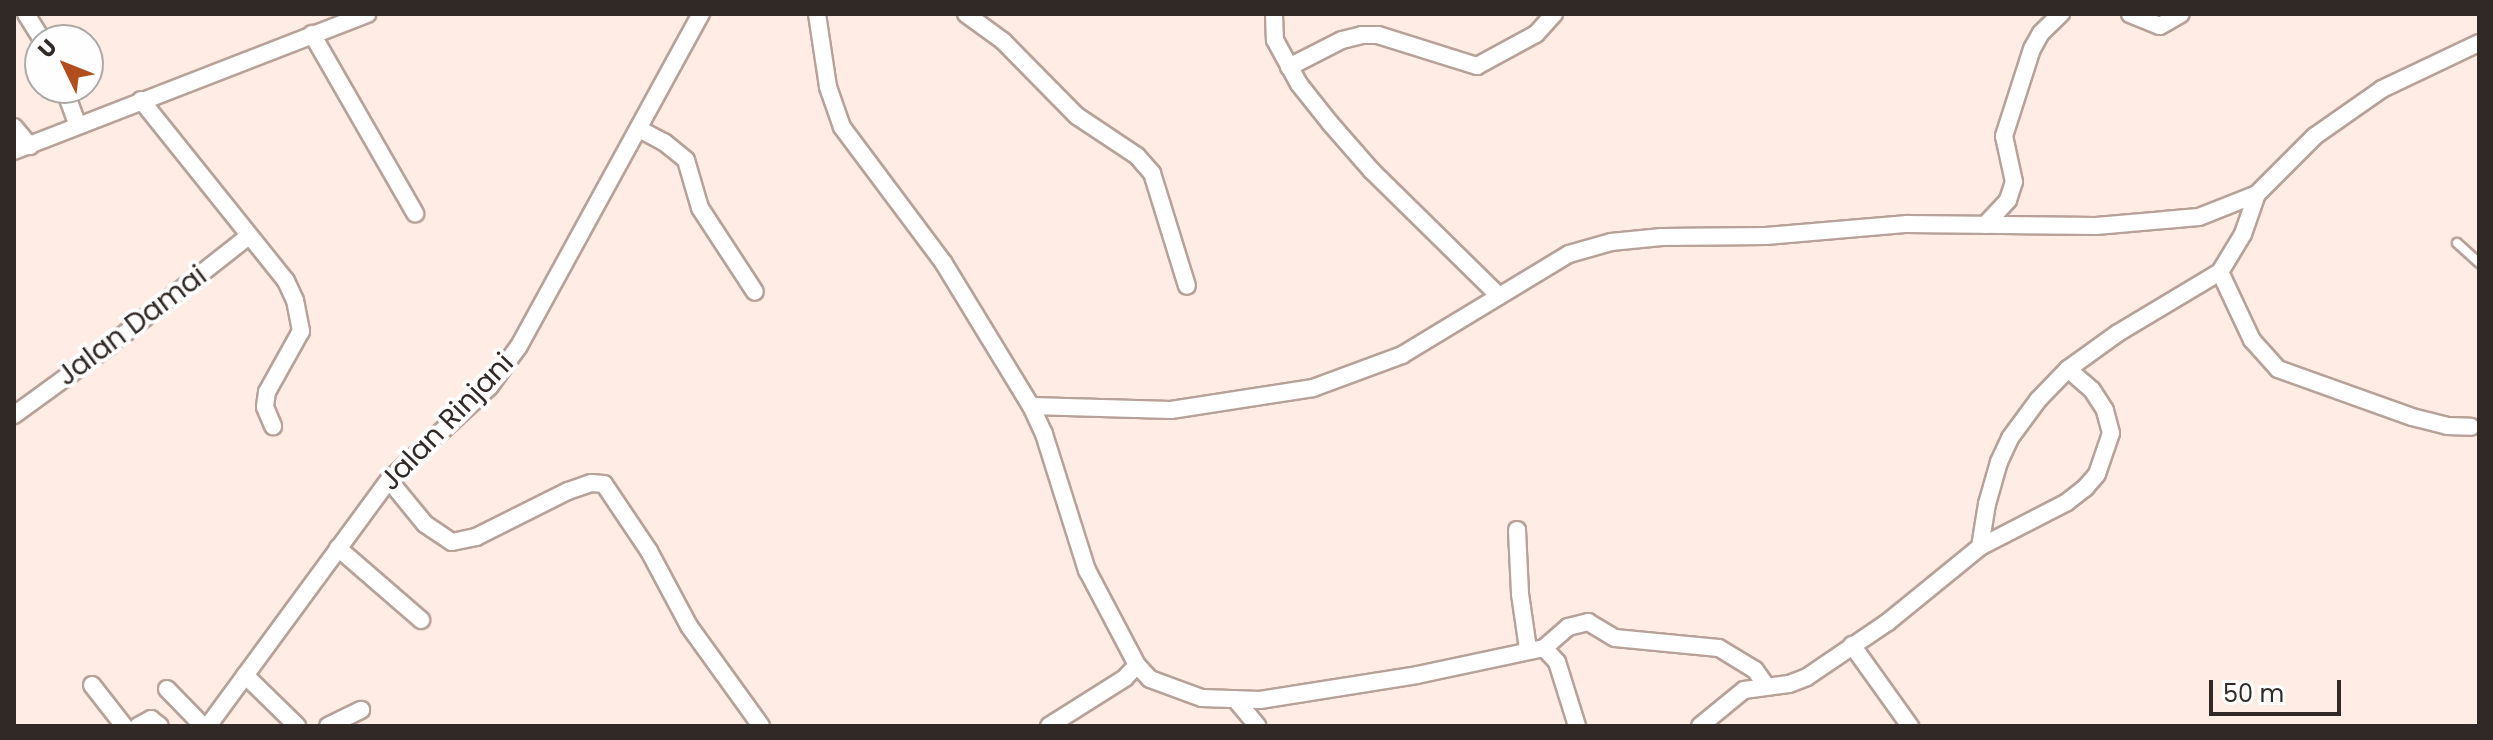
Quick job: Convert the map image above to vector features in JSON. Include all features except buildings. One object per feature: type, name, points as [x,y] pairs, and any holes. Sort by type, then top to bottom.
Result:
[{"type":"street","points":[[14,127],[22,148],[367,14]]},
{"type":"street","name":"Jalan Rinjani","points":[[206,726],[389,480],[490,386],[503,369],[641,130],[701,14]]},
{"type":"street","points":[[817,14],[828,87],[842,127],[943,262],[1031,406],[1044,434],[1087,570],[1137,665],[1150,679],[1202,698],[1260,700],[1333,690],[1536,648],[1568,627],[1588,622],[1615,638],[1719,648],[1755,670],[1766,685]]},
{"type":"street","points":[[966,14],[1003,41],[1077,116],[1137,156],[1152,173],[1166,210],[1187,286]]},
{"type":"street","points":[[1274,14],[1275,40],[1289,67],[1330,123],[1372,171],[1499,296]]},
{"type":"street","points":[[1289,67],[1342,40],[1362,35],[1378,35],[1469,67],[1477,66],[1536,34],[1554,14]]},
{"type":"street","points":[[1985,225],[2008,200],[2014,182],[2004,136],[2032,49],[2041,33],[2061,14]]},
{"type":"street","points":[[2130,14],[2160,26],[2181,14]]},
{"type":"street","points":[[312,34],[415,213]]},
{"type":"street","points":[[1031,406],[1171,410],[1313,388],[1402,355],[1569,254],[1611,242],[1662,237],[1766,236],[1907,224],[2096,226],[2199,217],[2257,194],[2315,136],[2382,89],[2479,43]]},
{"type":"street","points":[[141,100],[286,281],[300,317],[301,331],[267,392],[265,407],[273,426]]},
{"type":"street","points":[[70,104],[78,126]]},
{"type":"street","points":[[641,130],[664,142],[686,160],[700,208],[755,292]]},
{"type":"street","points":[[1980,547],[1991,490],[2010,438],[2038,400],[2068,369],[2118,333],[2220,272],[2243,234],[2257,194]]},
{"type":"street","name":"Jalan Damai","points":[[14,415],[109,346],[249,236]]},
{"type":"street","points":[[2220,272],[2252,340],[2278,369],[2412,417],[2447,426],[2471,427]]},
{"type":"street","points":[[1700,726],[1729,699],[1744,690],[1789,684],[1807,677],[1888,622],[1980,547],[2067,502],[2097,474],[2111,433],[2105,410],[2092,390],[2068,369]]},
{"type":"street","points":[[389,480],[425,524],[452,542],[476,537],[568,491],[591,483],[604,484],[649,551],[689,626],[761,726]]},
{"type":"street","points":[[1517,530],[1520,594],[1536,648],[1557,662],[1577,726]]},
{"type":"street","points":[[338,548],[421,620]]},
{"type":"street","points":[[1852,645],[1910,726]]},
{"type":"street","points":[[1049,726],[1125,678],[1137,665]]},
{"type":"street","points":[[245,675],[297,726]]},
{"type":"street","points":[[92,685],[124,726]]},
{"type":"street","points":[[167,689],[206,726]]},
{"type":"street","points":[[1235,699],[1258,726]]},
{"type":"street","points":[[328,726],[361,710]]},
{"type":"street","points":[[138,726],[151,719],[160,726]]},
{"type":"lane","points":[[2457,243],[2479,263]]}]
